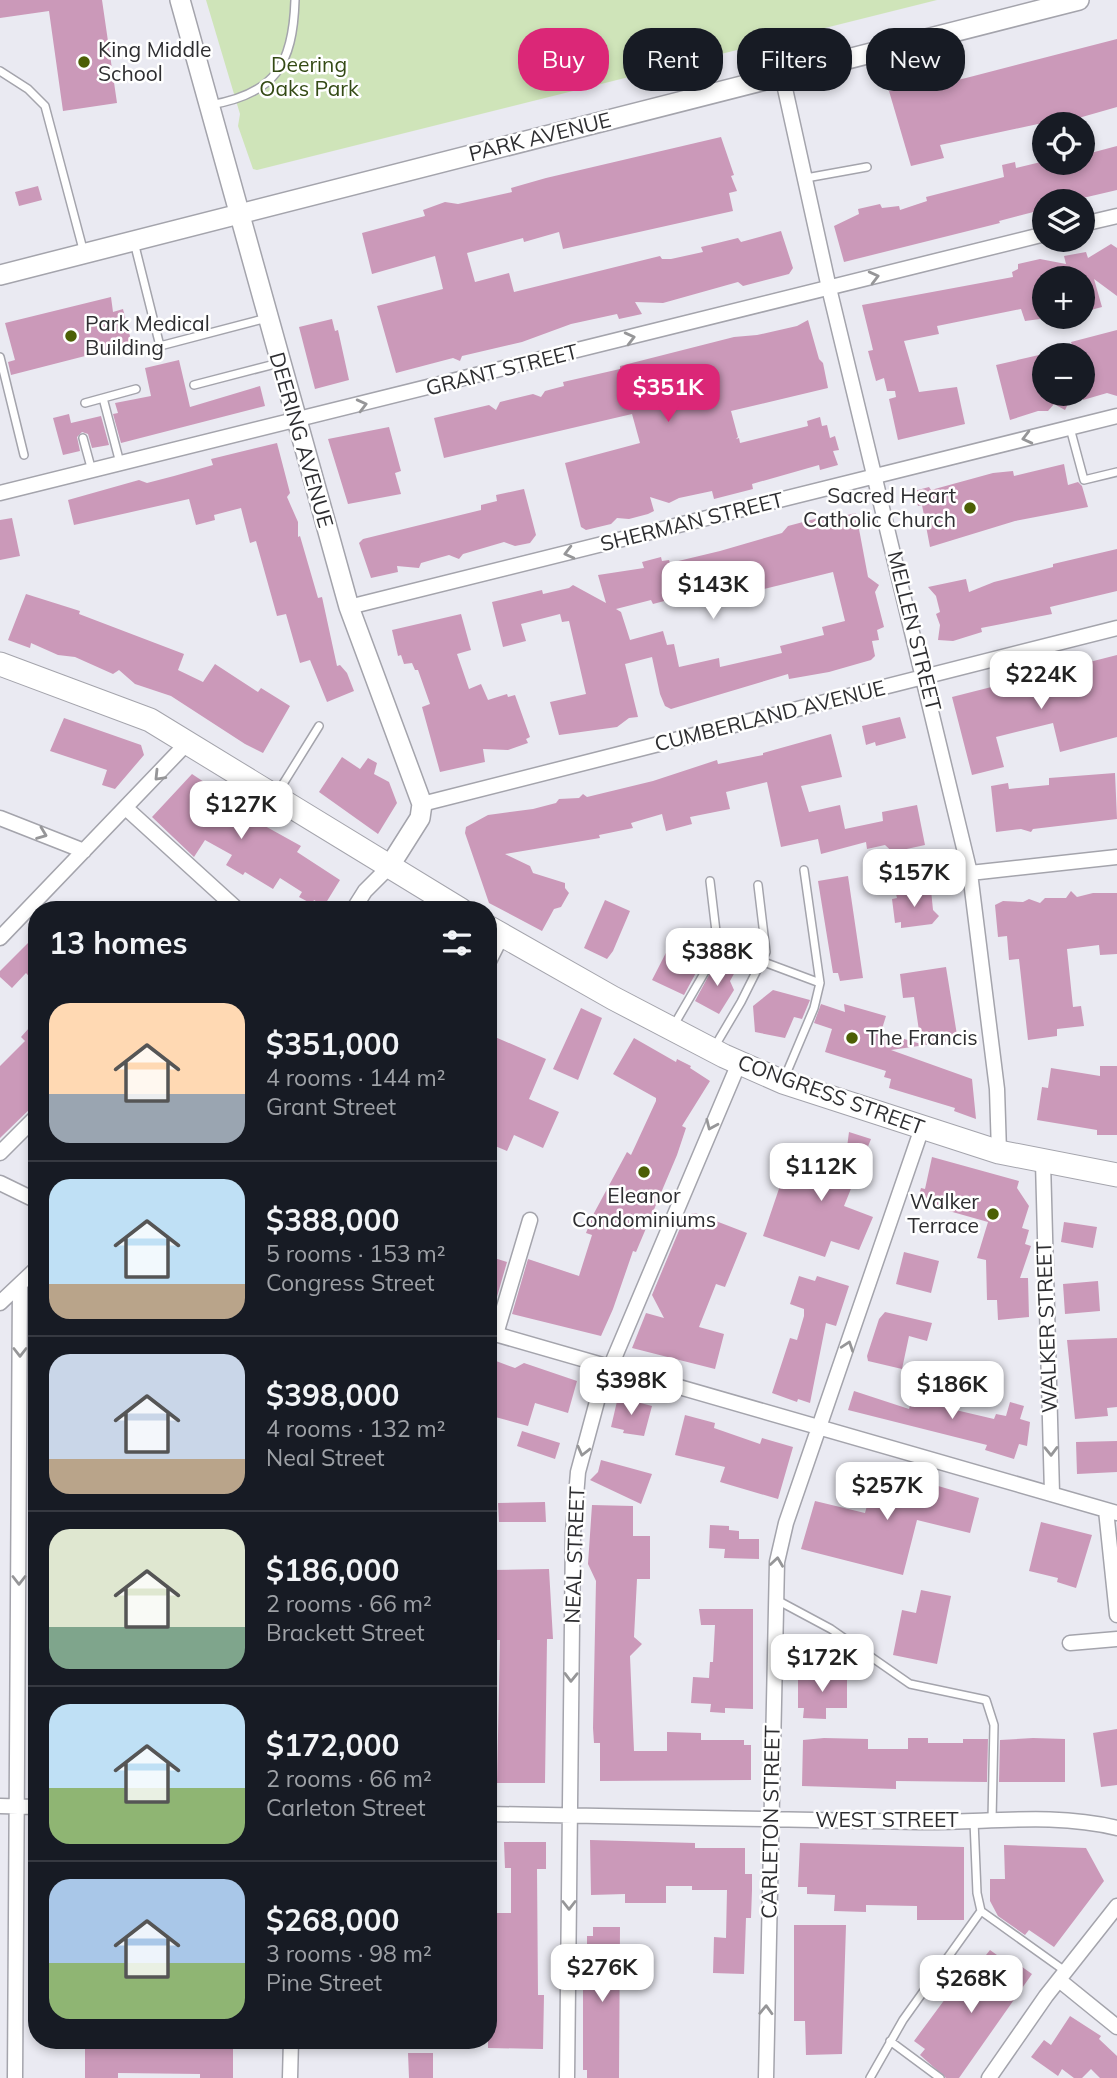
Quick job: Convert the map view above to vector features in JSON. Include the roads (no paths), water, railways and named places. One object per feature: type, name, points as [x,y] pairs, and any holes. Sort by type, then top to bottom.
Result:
[{"type":"main road","name":"DEERING AVENUE","points":[[180,0],[295,422],[349,607],[422,804]]},
{"type":"main road","name":"PARK AVENUE","points":[[852,57],[1079,0]]},
{"type":"main road","name":"PARK AVENUE","points":[[0,275],[737,87]]},
{"type":"main road","points":[[0,664],[122,707],[189,741],[446,901]]},
{"type":"main road","points":[[389,867],[420,818],[422,804]]},
{"type":"main road","name":"CONGRESS STREET","points":[[497,932],[712,1049],[783,1082],[999,1152],[1117,1175]]},
{"type":"street","name":"MELLEN STREET","points":[[786,91],[970,873],[997,1089],[999,1152]]},
{"type":"street","points":[[1095,221],[1117,216]]},
{"type":"street","name":"GRANT STREET","points":[[0,493],[1032,237]]},
{"type":"street","name":"SHERMAN STREET","points":[[349,607],[1117,416]]},
{"type":"street","name":"CUMBERLAND AVENUE","points":[[422,804],[1117,628]]},
{"type":"street","points":[[41,901],[84,851],[127,809],[189,741]]},
{"type":"street","points":[[127,809],[228,901]]},
{"type":"street","points":[[0,818],[84,851]]},
{"type":"street","points":[[970,873],[1117,857]]},
{"type":"street","points":[[359,901],[365,891],[389,867]]},
{"type":"street","points":[[0,938],[28,914]]},
{"type":"street","name":"NEAL STREET","points":[[567,2078],[573,1532],[578,1472],[610,1366],[739,1063]]},
{"type":"street","points":[[0,1153],[28,1124]]},
{"type":"street","name":"CARLETON STREET","points":[[765,2078],[773,1819],[776,1562],[786,1523],[922,1128]]},
{"type":"street","name":"WALKER STREET","points":[[1042,1162],[1052,1493]]},
{"type":"street","points":[[0,1183],[28,1197]]},
{"type":"street","points":[[497,1318],[530,1220]]},
{"type":"street","points":[[0,1303],[28,1276]]},
{"type":"street","points":[[15,2078],[20,1284]]},
{"type":"street","points":[[497,1334],[1112,1512],[1117,1615]]},
{"type":"street","points":[[1070,1643],[1117,1639]]},
{"type":"street","points":[[0,1806],[28,1807]]},
{"type":"street","name":"WEST STREET","points":[[497,1814],[1077,1821],[1117,1828]]},
{"type":"street","points":[[989,2078],[1062,1976],[1117,1906]]},
{"type":"street","points":[[1062,1976],[1117,2027]]},
{"type":"street","points":[[290,2078],[291,2049]]},
{"type":"street","points":[[1003,2057],[1003,2078]]},
{"type":"lane","points":[[207,105],[248,95],[278,73],[292,35],[295,0]]},
{"type":"lane","points":[[0,71],[28,89],[45,106],[85,254]]},
{"type":"lane","points":[[806,178],[867,167]]},
{"type":"lane","points":[[134,241],[160,346],[267,318]]},
{"type":"lane","points":[[0,357],[24,455]]},
{"type":"lane","points":[[194,385],[279,363]]},
{"type":"lane","points":[[85,403],[136,389]]},
{"type":"lane","points":[[103,398],[120,464]]},
{"type":"lane","points":[[1070,428],[1084,480],[1117,472]]},
{"type":"lane","points":[[83,438],[92,471]]},
{"type":"lane","points":[[275,796],[319,726]]},
{"type":"lane","points":[[783,1082],[814,1008],[820,984],[804,870]]},
{"type":"lane","points":[[672,1028],[710,963],[717,940],[710,881]]},
{"type":"lane","points":[[712,1049],[741,1002],[766,952],[758,885]]},
{"type":"lane","points":[[761,961],[820,984]]},
{"type":"lane","points":[[774,1599],[831,1629],[910,1684],[986,1700],[993,1725],[992,1820]]},
{"type":"lane","points":[[974,1821],[977,1893],[981,1911],[1062,1976]]},
{"type":"lane","points":[[870,2078],[890,2041],[981,1911]]},
{"type":"lane","points":[[890,2041],[940,2078]]},
{"type":"place","name":"King Middle School","points":[[84,62]]},
{"type":"place","name":"Park Medical Building","points":[[71,336]]},
{"type":"place","name":"Sacred Heart Catholic Church","points":[[970,508]]},
{"type":"place","name":"The Francis","points":[[852,1038]]},
{"type":"place","name":"Eleanor Condominiums","points":[[644,1172]]},
{"type":"place","name":"Walker Terrace","points":[[993,1214]]},
{"type":"park label","name":"Deering Oaks Park","points":[[309,77]]}]
